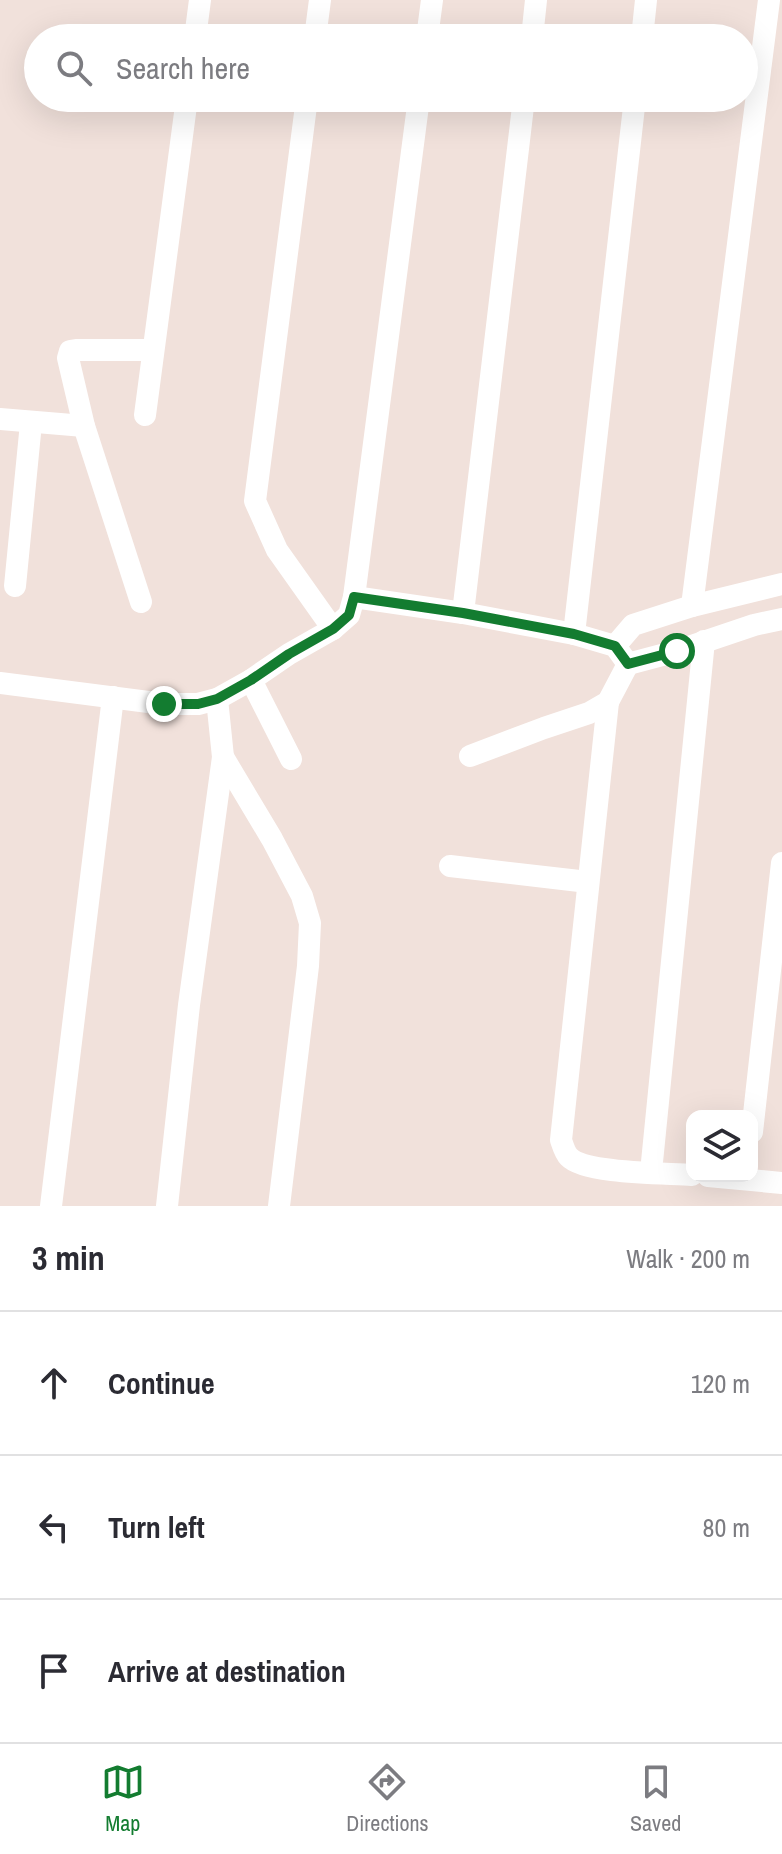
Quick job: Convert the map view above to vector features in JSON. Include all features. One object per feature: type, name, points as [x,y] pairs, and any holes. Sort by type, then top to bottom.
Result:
[{"type":"street","points":[[197,24],[200,0]]},
{"type":"street","points":[[317,24],[320,0]]},
{"type":"street","points":[[429,24],[432,0]]},
{"type":"street","points":[[533,24],[536,0]]},
{"type":"street","points":[[643,24],[646,0]]},
{"type":"street","points":[[758,87],[769,0]]},
{"type":"street","points":[[145,415],[185,112]]},
{"type":"street","points":[[305,112],[255,501],[277,550],[333,629]]},
{"type":"street","points":[[0,683],[164,704],[198,704],[217,699],[251,680],[333,629],[349,615],[354,597],[417,112]]},
{"type":"street","points":[[463,613],[522,112]]},
{"type":"street","points":[[574,634],[633,112]]},
{"type":"street","points":[[692,606],[755,112]]},
{"type":"street","points":[[141,602],[84,426],[68,358],[70,351],[153,350]]},
{"type":"street","points":[[0,419],[84,426]]},
{"type":"street","points":[[15,586],[31,423]]},
{"type":"street","points":[[686,1175],[596,1169],[580,1165],[567,1156],[561,1140],[608,702],[633,625],[692,606],[782,584]]},
{"type":"street","points":[[354,597],[574,634],[621,655],[677,651],[754,625],[782,619]]},
{"type":"street","points":[[651,1172],[704,641]]},
{"type":"street","points":[[251,680],[291,759]]},
{"type":"street","points":[[51,1206],[113,697]]},
{"type":"street","points":[[167,1206],[189,1005],[223,757],[217,699]]},
{"type":"street","points":[[470,756],[589,713],[608,702]]},
{"type":"street","points":[[223,757],[302,896],[310,923],[308,966],[279,1206]]},
{"type":"street","points":[[754,1110],[782,863]]},
{"type":"street","points":[[450,866],[588,882]]},
{"type":"street","points":[[758,1180],[782,1183]]},
{"type":"route","points":[[164,704],[198,704],[217,699],[251,680],[333,629],[349,615],[354,597],[574,634],[615,646],[628,664],[677,651]]}]
